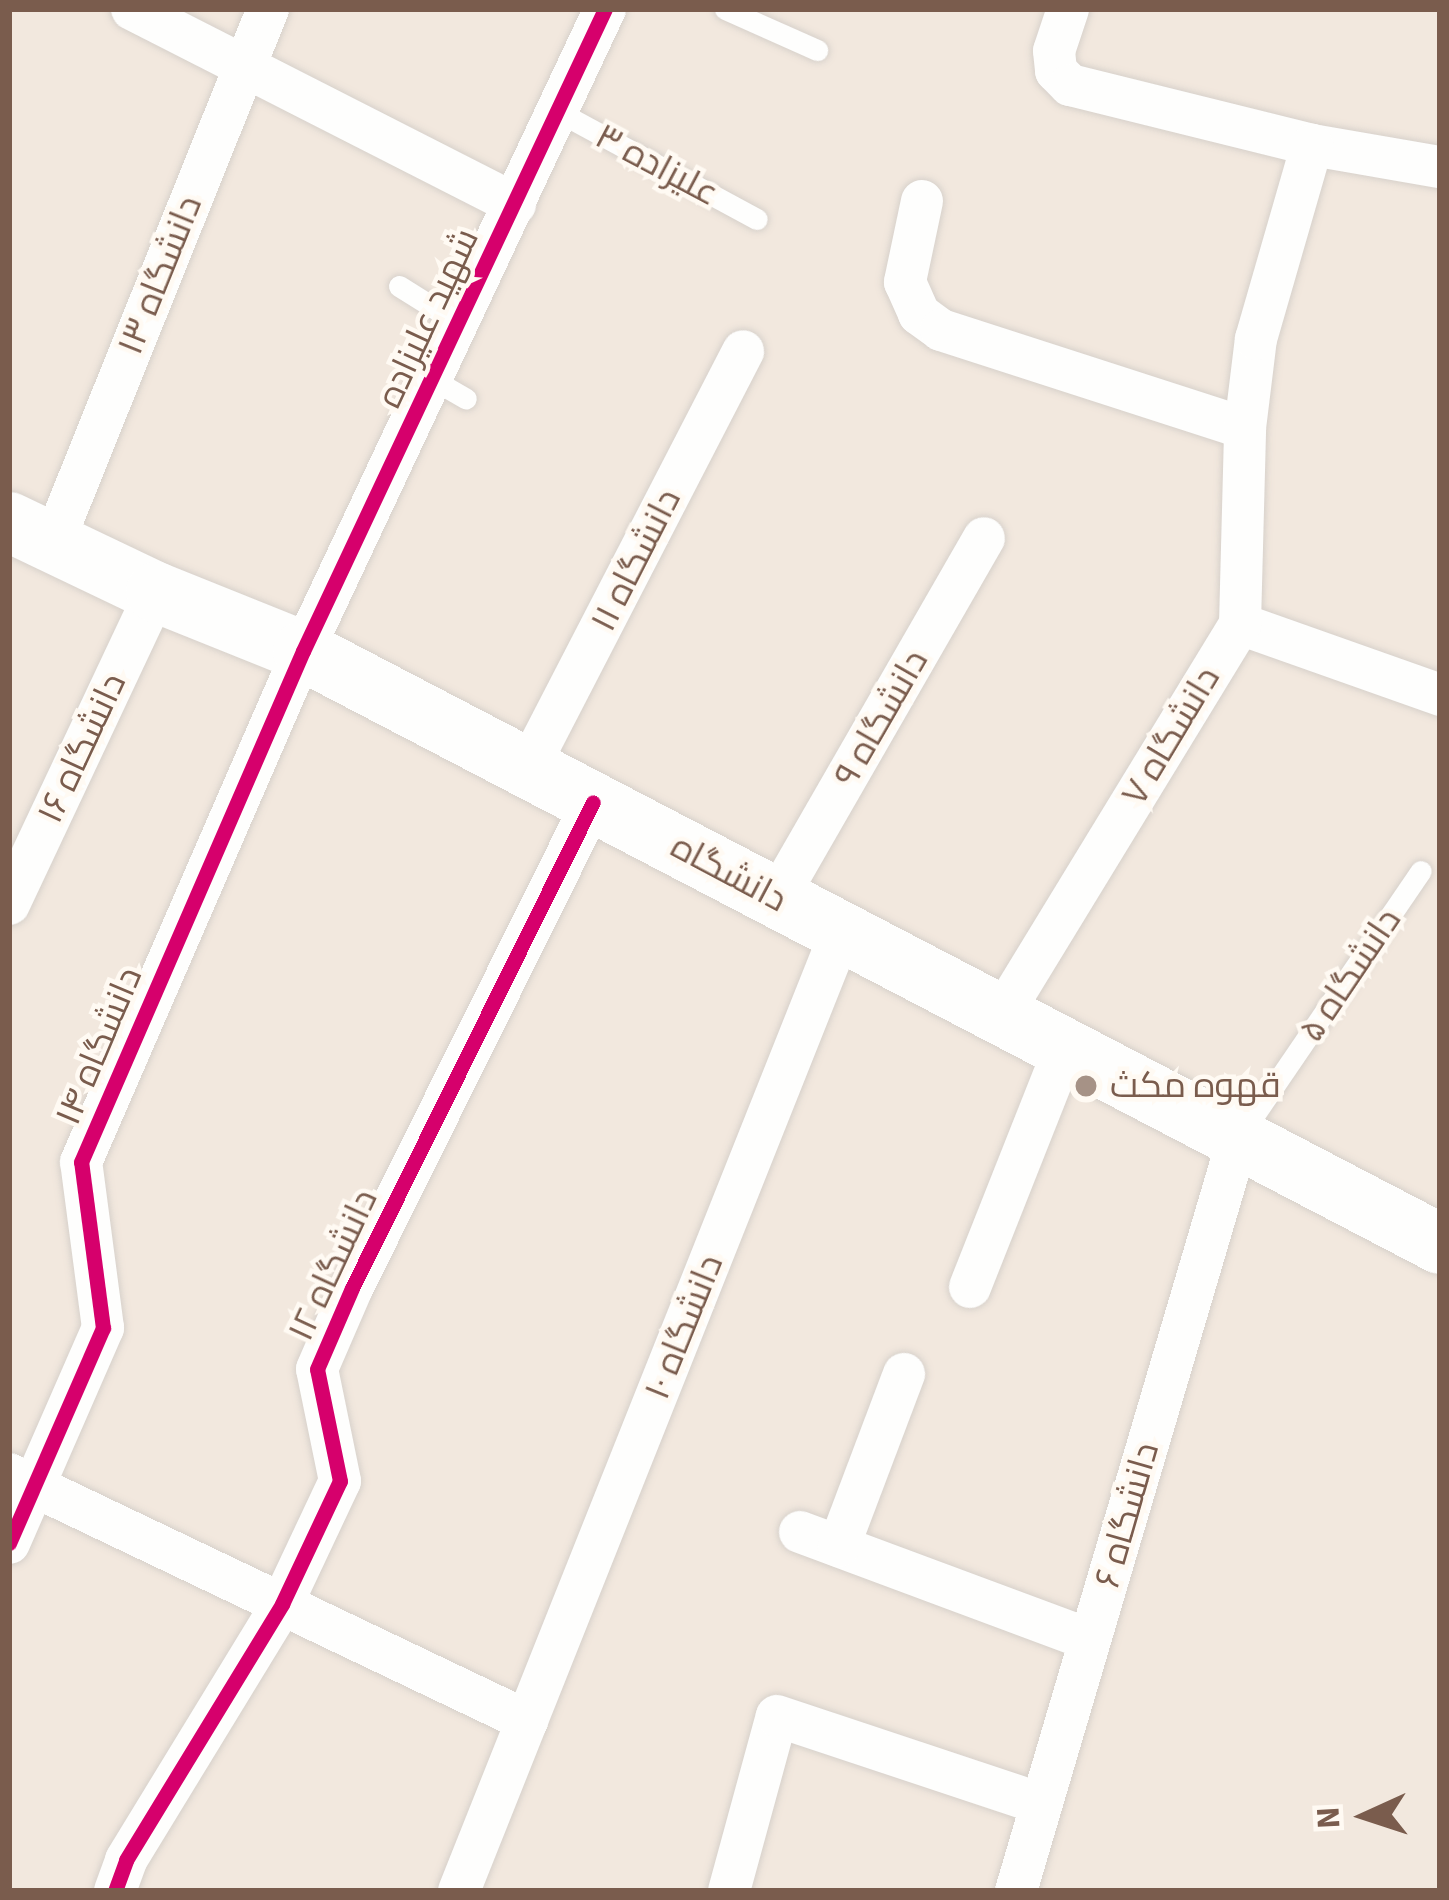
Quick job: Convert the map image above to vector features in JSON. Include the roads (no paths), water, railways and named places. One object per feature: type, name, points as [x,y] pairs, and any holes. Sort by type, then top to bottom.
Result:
[{"type":"main road","name":"دانشگاه","points":[[32,532],[156,592],[302,651],[1440,1244]]},
{"type":"street","points":[[131,9],[515,204]]},
{"type":"street","name":"دانشگاه ۱۳","points":[[32,532],[268,9]]},
{"type":"street","name":"شهید علیزاده","points":[[302,651],[449,389],[458,323],[605,9]]},
{"type":"street","points":[[1068,9],[1054,51],[1056,70],[1070,85],[1312,145],[1440,167]]},
{"type":"street","name":"دانشگاه ۷","points":[[1001,1016],[1240,624],[1245,428],[1256,339],[1312,145]]},
{"type":"street","points":[[922,201],[905,282],[919,314],[941,330],[1245,428]]},
{"type":"street","name":"دانشگاه ۱۱","points":[[528,769],[743,351]]},
{"type":"street","name":"دانشگاه ۹","points":[[777,898],[984,538]]},
{"type":"street","name":"دانشگاه ۱۶","points":[[9,904],[156,592]]},
{"type":"street","points":[[1240,624],[1440,695]]},
{"type":"street","name":"دانشگاه ۱۴","points":[[9,1543],[22,1480],[103,1328],[81,1162],[302,651]]},
{"type":"street","name":"دانشگاه ۱۲","points":[[116,1886],[282,1604],[340,1481],[317,1369],[352,1288],[593,802]]},
{"type":"street","name":"دانشگاه ۱۰","points":[[459,1891],[841,932]]},
{"type":"street","points":[[970,1287],[1064,1049]]},
{"type":"street","name":"دانشگاه ۶","points":[[1016,1891],[1238,1139]]},
{"type":"street","points":[[904,1374],[819,1539],[1090,1640]]},
{"type":"street","points":[[22,1480],[527,1721]]},
{"type":"street","points":[[729,1891],[777,1716],[1041,1804]]},
{"type":"lane","points":[[725,9],[817,50]]},
{"type":"lane","name":"علیزاده ۳","points":[[556,111],[758,220]]},
{"type":"lane","points":[[399,286],[458,323]]},
{"type":"lane","name":"دانشگاه ۵","points":[[1238,1139],[1421,871]]},
{"type":"place","name":"قهوه مکث","points":[[1086,1086]]}]
